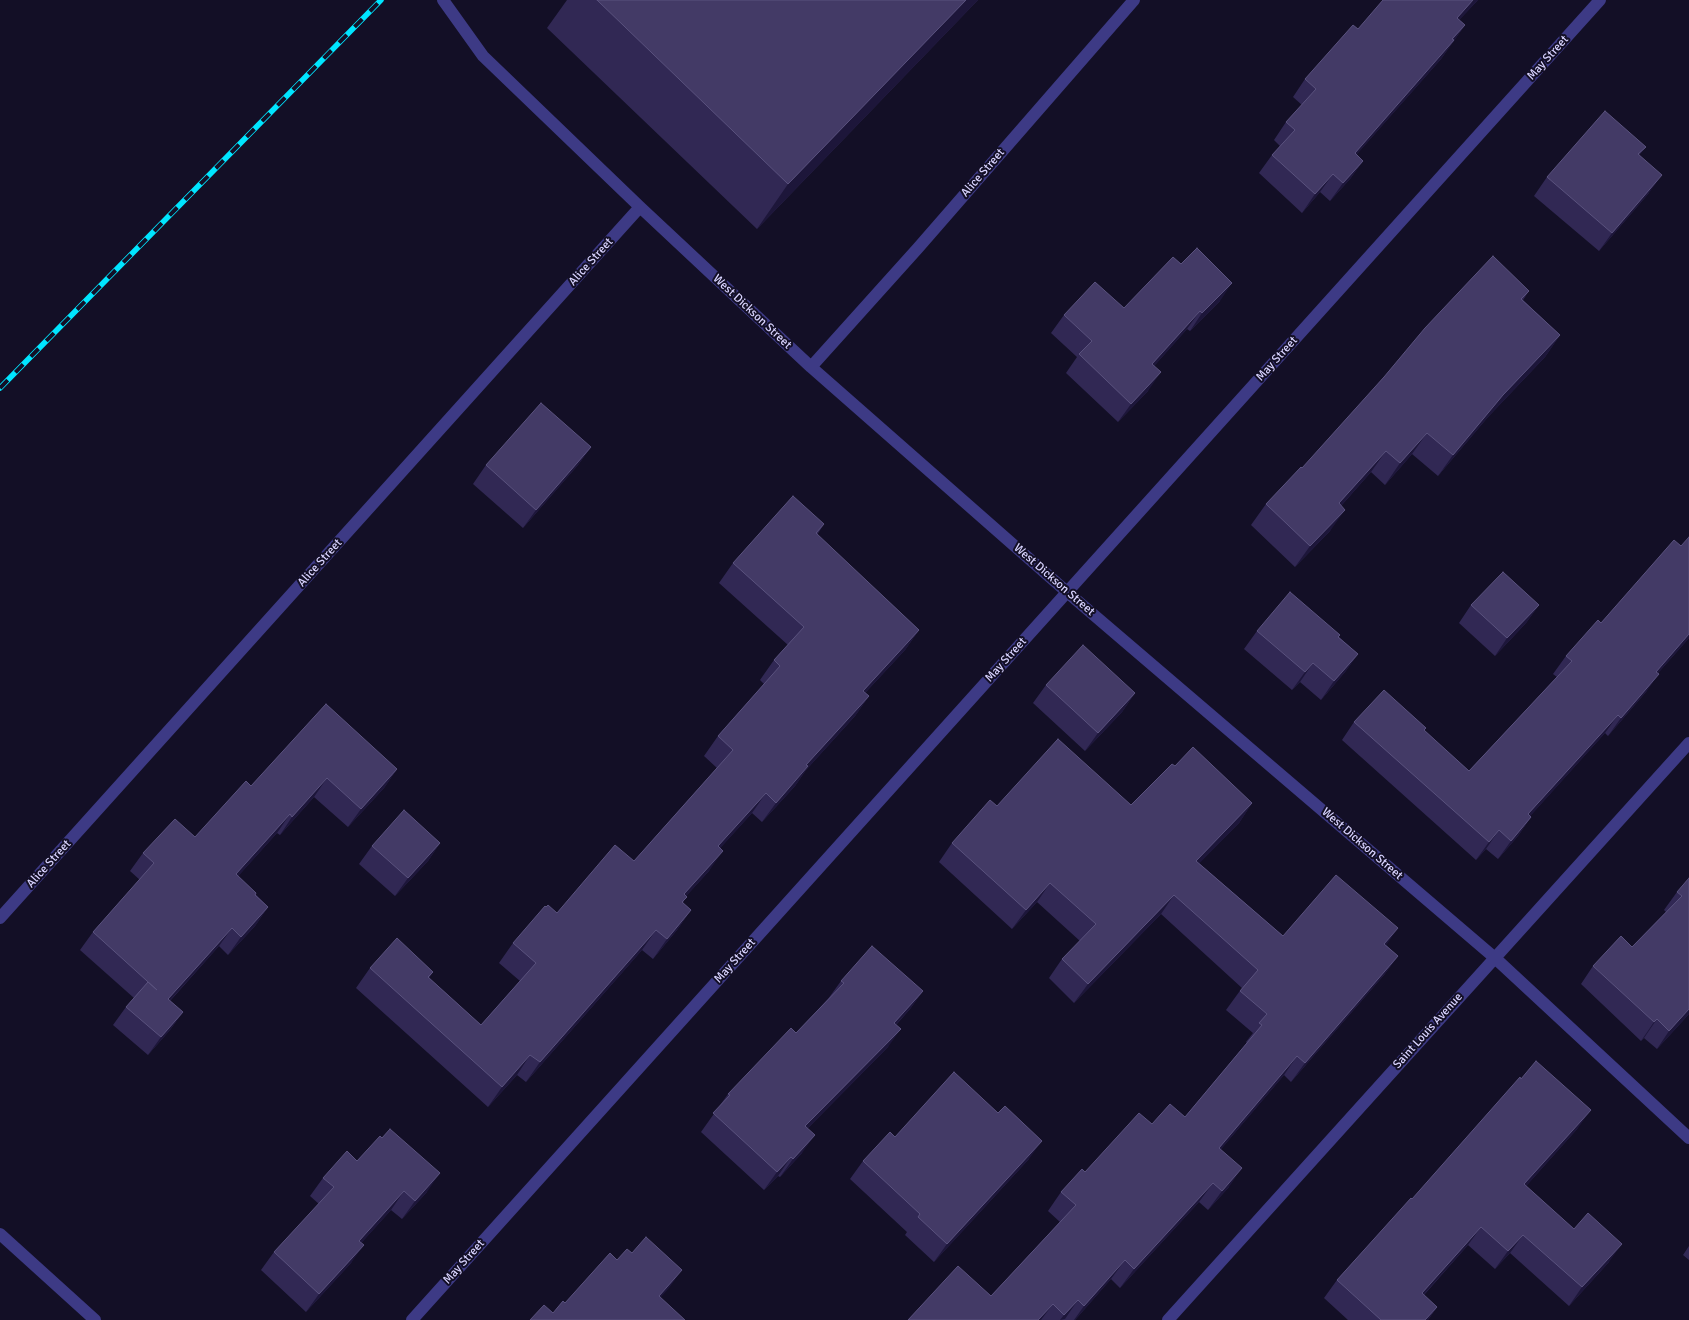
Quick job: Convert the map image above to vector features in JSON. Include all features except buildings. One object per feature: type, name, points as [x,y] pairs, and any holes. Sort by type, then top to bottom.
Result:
[{"type":"street","name":"West Dickson Street","points":[[443,0],[483,56],[640,207],[811,367],[1067,592],[1495,958],[1689,1138]]},
{"type":"street","name":"Alice Street","points":[[811,367],[925,240],[1134,0]]},
{"type":"street","name":"May Street","points":[[412,1320],[1600,0]]},
{"type":"street","name":"Alice Street","points":[[0,918],[640,207]]},
{"type":"street","name":"Saint Louis Avenue","points":[[1168,1320],[1689,743]]},
{"type":"street","points":[[0,1234],[95,1320]]},
{"type":"railway","points":[[0,388],[381,0]]}]
